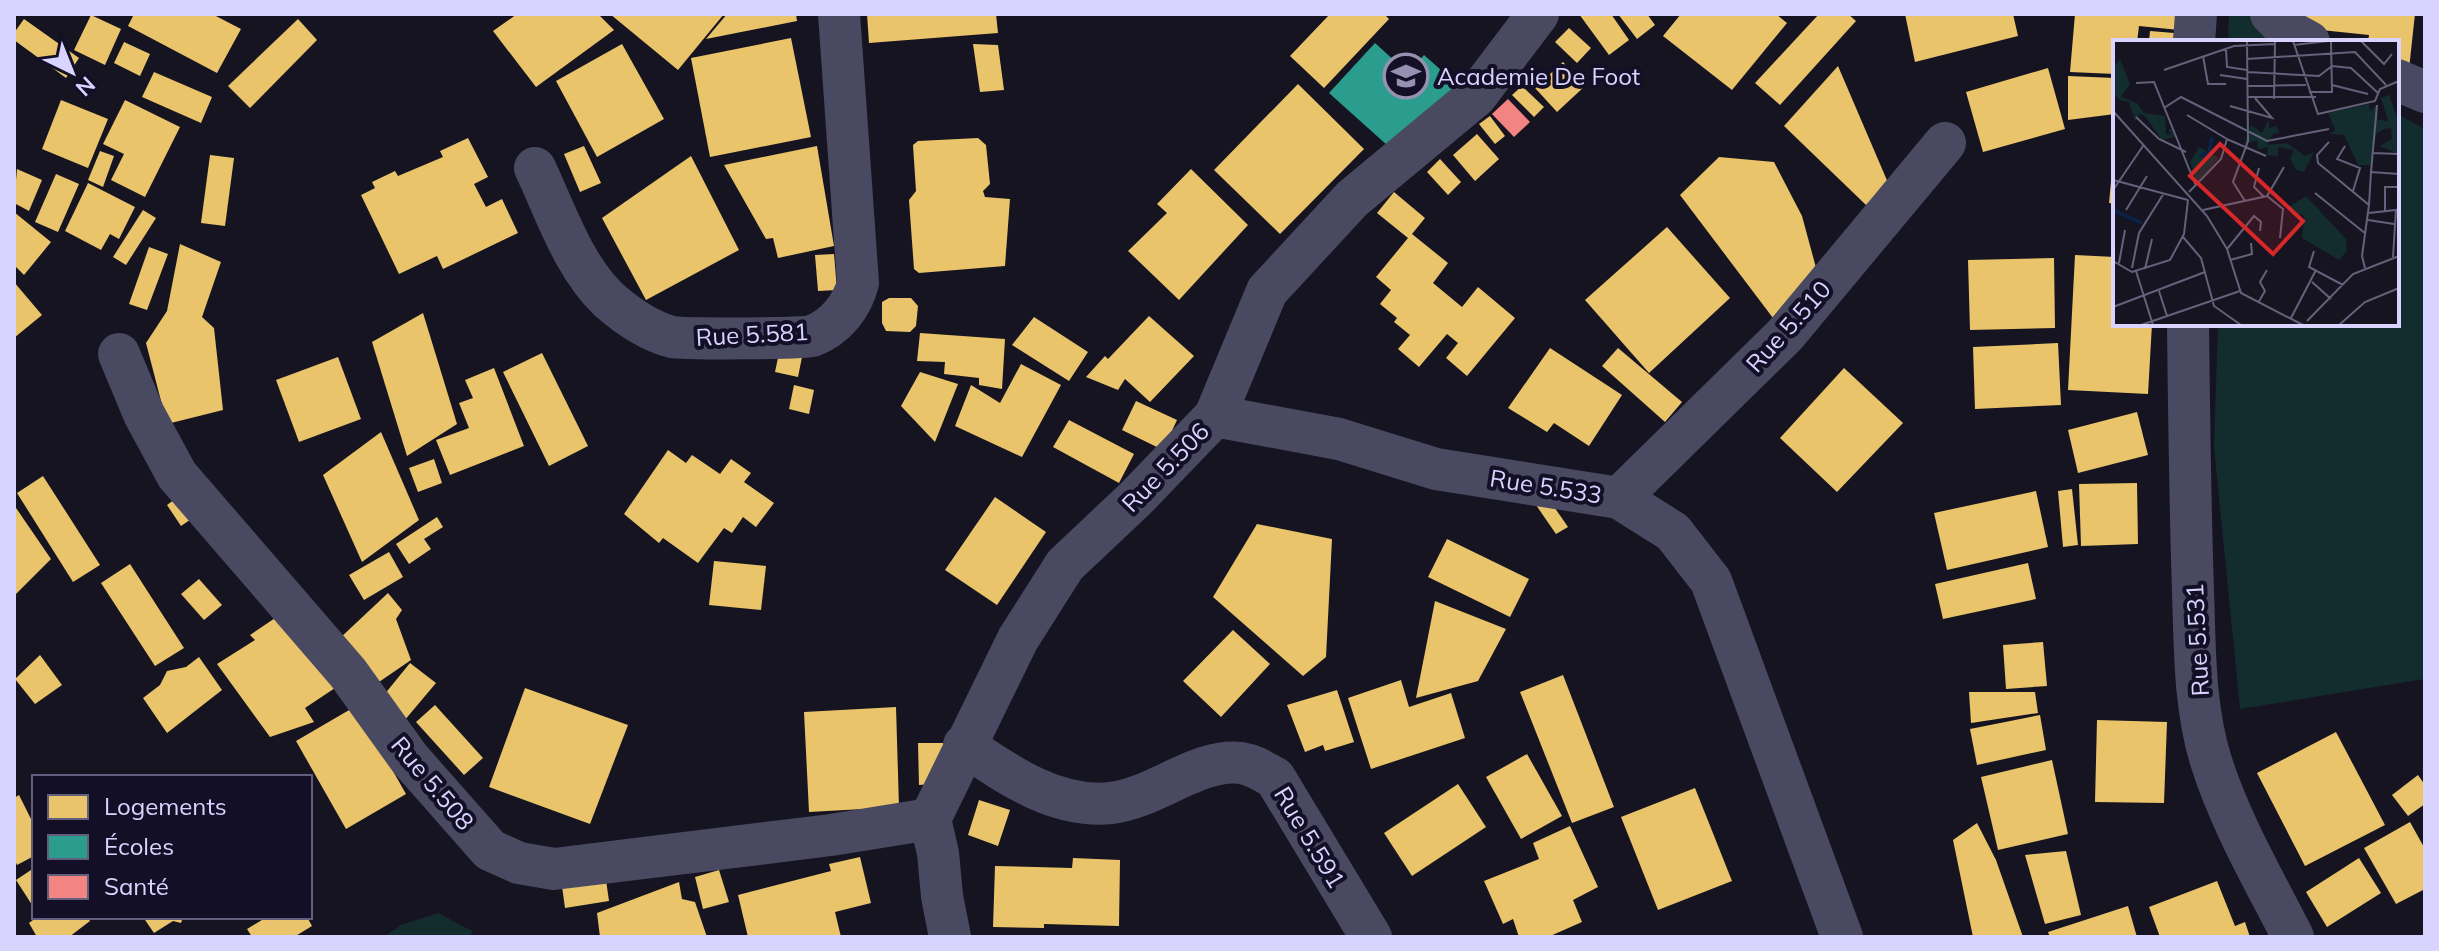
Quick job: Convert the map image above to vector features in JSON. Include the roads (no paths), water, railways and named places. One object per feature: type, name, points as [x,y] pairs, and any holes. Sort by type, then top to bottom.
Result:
[{"type":"street","name":"Rue 5.581","points":[[535,168],[586,274],[610,301],[645,326],[673,337],[811,336],[835,322],[853,300],[858,283],[839,14]]},
{"type":"street","name":"Rue 5.506","points":[[930,819],[1018,639],[1065,565],[1135,499],[1215,416],[1267,291],[1352,199],[1476,96],[1538,14]]},
{"type":"street","points":[[2194,40],[2196,14]]},
{"type":"street","points":[[2271,14],[2287,30],[2305,40]]},
{"type":"street","points":[[2399,81],[2425,92]]},
{"type":"street","name":"Rue 5.510","points":[[1619,498],[1785,335],[1945,143]]},
{"type":"street","name":"Rue 5.531","points":[[2188,326],[2189,481],[2195,645],[2202,721],[2211,762],[2293,937]]},
{"type":"street","name":"Rue 5.508","points":[[119,354],[144,414],[177,475],[338,661],[409,758],[490,850],[519,863],[554,869],[831,835],[930,819]]},
{"type":"street","name":"Rue 5.533","points":[[1215,416],[1339,439],[1436,469],[1619,498],[1673,532],[1711,581],[1842,937]]},
{"type":"street","name":"Rue 5.591","points":[[964,745],[1001,771],[1044,794],[1082,802],[1112,803],[1210,766],[1239,762],[1256,767],[1275,778],[1371,937]]},
{"type":"street","points":[[930,819],[950,937]]},
{"type":"place","name":"Academie De Foot","points":[[1406,76]]}]
